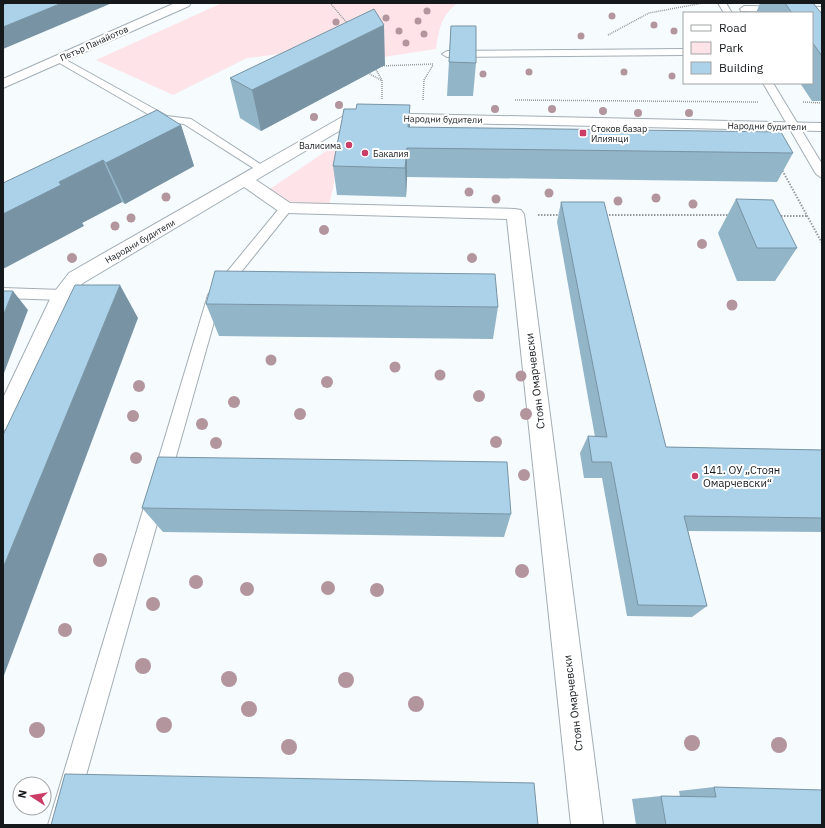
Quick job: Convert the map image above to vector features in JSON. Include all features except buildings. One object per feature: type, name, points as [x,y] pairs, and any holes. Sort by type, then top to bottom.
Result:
[{"type":"street","name":"Петър Панайотов","points":[[3,84],[185,3]]},
{"type":"street","name":"Народни будители","points":[[3,421],[62,295],[76,278],[347,120],[367,117],[822,127]]},
{"type":"street","points":[[244,180],[286,208],[515,214]]},
{"type":"street","name":"Стоян Омарчевски","points":[[515,214],[587,825]]},
{"type":"lane","points":[[722,3],[727,12]]},
{"type":"lane","points":[[744,9],[822,10]]},
{"type":"lane","points":[[447,54],[683,52]]},
{"type":"lane","points":[[59,59],[164,119],[187,121],[262,170]]},
{"type":"lane","points":[[769,84],[822,174]]},
{"type":"lane","points":[[60,825],[215,295],[286,208]]},
{"type":"lane","points":[[3,294],[62,295]]},
{"type":"path","points":[[330,3],[350,28]]},
{"type":"path","points":[[604,38],[649,13],[703,3]]},
{"type":"path","points":[[422,118],[424,80],[434,64],[447,54]]},
{"type":"path","points":[[382,102],[382,80],[374,66],[434,64]]},
{"type":"path","points":[[363,71],[382,80]]},
{"type":"path","points":[[513,100],[779,102]]},
{"type":"path","points":[[780,167],[822,243]]},
{"type":"path","points":[[515,214],[562,215]]},
{"type":"path","points":[[602,215],[736,215]]},
{"type":"path","points":[[775,216],[807,216]]},
{"type":"green space","points":[[222,3],[458,3],[444,18],[438,35],[436,49],[370,59],[303,51],[247,58],[173,95],[96,60]]},
{"type":"green space","points":[[343,141],[329,206],[284,203],[272,196],[270,189]]},
{"type":"place","name":"Стоков базар Илиянци","points":[[583,133]]},
{"type":"place","name":"Валисима","points":[[349,145]]},
{"type":"place","name":"Бакалия","points":[[365,153]]},
{"type":"place","name":"141. ОУ „Стоян Омарчевски“","points":[[695,476]]}]
